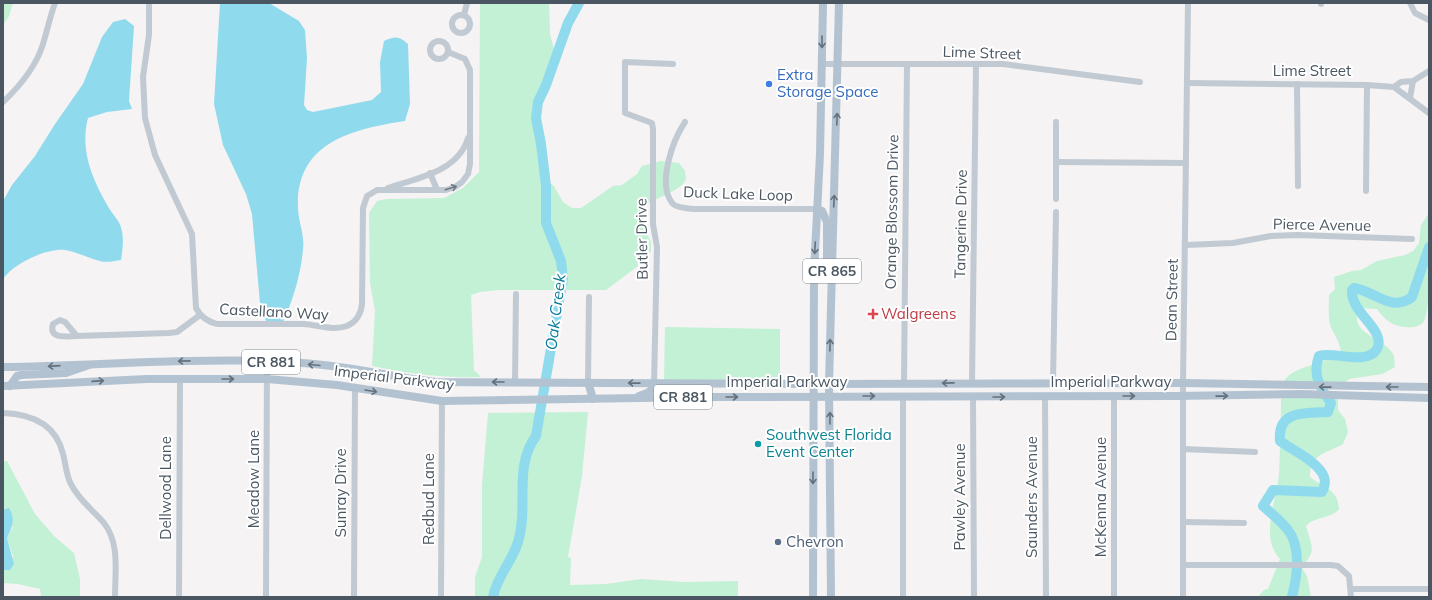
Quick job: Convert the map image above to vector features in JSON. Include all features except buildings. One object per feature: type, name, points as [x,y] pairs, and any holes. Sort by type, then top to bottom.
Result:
[{"type":"main road","name":"CR 865","points":[[813,597],[814,272],[822,64],[822,3]]},
{"type":"main road","name":"CR 865","points":[[831,597],[829,384],[839,64],[839,3]]},
{"type":"main road","points":[[817,209],[822,211],[827,222],[827,269],[832,284]]},
{"type":"main road","name":"Imperial Parkway","points":[[3,367],[223,360],[267,361],[347,368],[413,380],[436,382],[588,382],[654,384],[1183,383],[1355,387],[1429,387]]},
{"type":"main road","points":[[6,386],[17,376],[66,373],[78,371],[93,364]]},
{"type":"main road","name":"Imperial Parkway","points":[[6,386],[147,379],[267,379],[293,380],[442,401],[630,398],[903,396],[1045,397],[1301,394],[1429,398]]},
{"type":"main road","points":[[588,382],[593,399]]},
{"type":"main road","points":[[630,398],[649,392],[653,389],[654,384]]},
{"type":"street","points":[[3,102],[22,83],[35,63],[43,45],[55,3]]},
{"type":"street","name":"Castellano Way","points":[[149,3],[149,35],[143,77],[145,118],[154,155],[192,234],[194,246],[194,299],[196,308],[200,315],[207,321],[217,324],[305,324],[338,328],[352,323],[358,317],[362,304],[363,203],[370,193],[445,167],[456,159],[465,146],[470,131]]},
{"type":"street","points":[[464,15],[467,3]]},
{"type":"street","name":"Dean Street","points":[[1183,597],[1183,383],[1188,3]]},
{"type":"street","points":[[1410,3],[1416,13],[1429,20]]},
{"type":"street","name":"Castellano Way","points":[[385,189],[437,190],[455,187],[465,178],[470,164],[470,66],[462,57],[448,52]]},
{"type":"street","name":"Butler Drive","points":[[654,384],[656,247],[653,224],[653,129],[652,123],[625,113],[625,62],[673,64]]},
{"type":"street","name":"Lime Street","points":[[822,64],[1012,65],[1140,82]]},
{"type":"street","name":"Orange Blossom Drive","points":[[904,384],[907,64]]},
{"type":"street","name":"Tangerine Drive","points":[[972,383],[976,65]]},
{"type":"street","points":[[1394,88],[1401,82],[1413,81],[1429,71]]},
{"type":"street","points":[[1410,98],[1413,81]]},
{"type":"street","name":"Lime Street","points":[[1187,83],[1368,85],[1394,88],[1429,113]]},
{"type":"street","points":[[1297,84],[1298,186]]},
{"type":"street","points":[[1366,191],[1368,85]]},
{"type":"street","name":"Duck Lake Loop","points":[[685,122],[678,132],[667,167],[667,189],[673,204],[693,209],[817,209]]},
{"type":"street","points":[[1056,122],[1056,199]]},
{"type":"street","points":[[1056,162],[1186,163]]},
{"type":"street","points":[[430,173],[437,190]]},
{"type":"street","points":[[1053,383],[1056,212]]},
{"type":"street","name":"Pierce Avenue","points":[[1186,245],[1233,243],[1283,235],[1344,235],[1373,238],[1412,238]]},
{"type":"street","points":[[515,382],[516,294]]},
{"type":"street","points":[[588,382],[589,297]]},
{"type":"street","points":[[78,336],[173,333],[200,315]]},
{"type":"street","name":"Meadow Lane","points":[[266,597],[267,361]]},
{"type":"street","name":"Dellwood Lane","points":[[179,597],[180,379]]},
{"type":"street","name":"Sunray Drive","points":[[354,388],[354,597]]},
{"type":"street","points":[[903,396],[903,597]]},
{"type":"street","name":"McKenna Avenue","points":[[1114,396],[1114,597]]},
{"type":"street","name":"Pawley Avenue","points":[[973,397],[974,597]]},
{"type":"street","name":"Saunders Avenue","points":[[1045,397],[1046,597]]},
{"type":"street","name":"Redbud Lane","points":[[442,401],[442,597]]},
{"type":"street","points":[[3,413],[23,414],[32,417],[48,427],[55,435],[61,446],[70,485],[81,500],[105,524],[113,540],[115,558],[115,597]]},
{"type":"street","points":[[1183,449],[1255,452]]},
{"type":"street","points":[[1183,522],[1244,523]]},
{"type":"street","points":[[1183,565],[1311,564],[1338,566],[1345,570],[1349,576],[1350,597]]},
{"type":"street","points":[[1350,589],[1429,589]]},
{"type":"green space","points":[[3,3],[13,3],[9,16],[3,25]]},
{"type":"green space","points":[[480,3],[549,3],[550,34],[555,53],[555,62],[540,106],[539,130],[543,171],[546,180],[554,186],[563,202],[572,208],[581,208],[613,186],[622,185],[637,174],[642,166],[661,161],[679,163],[685,171],[686,180],[678,188],[646,205],[642,224],[651,242],[651,251],[638,266],[606,290],[499,290],[480,292],[471,295],[474,370],[481,377],[426,375],[372,366],[375,311],[370,283],[369,213],[377,201],[387,199],[444,198],[463,188],[479,172]]},
{"type":"green space","points":[[1429,213],[1429,285],[1427,312],[1423,323],[1416,327],[1396,325],[1389,322],[1377,309],[1359,308],[1357,317],[1358,324],[1362,330],[1382,343],[1393,354],[1395,367],[1382,374],[1349,379],[1343,384],[1283,383],[1287,377],[1294,372],[1335,357],[1341,352],[1338,340],[1330,325],[1329,318],[1329,295],[1335,289],[1334,277],[1352,271],[1361,270],[1377,261],[1405,255],[1413,251],[1419,243],[1421,225]]},
{"type":"green space","points":[[665,327],[780,329],[780,380],[664,380]]},
{"type":"green space","points":[[1281,398],[1338,398],[1338,410],[1345,419],[1348,432],[1343,444],[1320,455],[1313,463],[1311,469],[1310,477],[1333,493],[1338,502],[1339,509],[1336,512],[1306,526],[1312,551],[1302,568],[1307,576],[1311,597],[1258,597],[1264,590],[1268,589],[1280,559],[1274,550],[1270,529],[1279,474]]},
{"type":"green space","points":[[588,412],[582,476],[568,557],[571,558],[570,585],[606,584],[641,579],[684,582],[738,581],[738,597],[475,597],[475,577],[482,557],[482,486],[488,413]]},
{"type":"green space","points":[[3,461],[7,461],[35,514],[54,536],[74,553],[80,579],[80,597],[41,597],[40,589],[18,584],[3,583],[3,570],[10,570],[13,556],[7,538],[13,527],[3,510]]},
{"type":"water","points":[[220,3],[269,3],[299,21],[305,30],[307,58],[304,105],[307,110],[313,112],[372,100],[381,92],[380,62],[384,41],[391,38],[397,38],[402,39],[408,44],[410,104],[405,121],[385,124],[348,135],[331,143],[317,153],[307,167],[300,185],[298,207],[303,238],[302,258],[296,287],[283,322],[268,323],[261,314],[252,214],[246,194],[223,145],[214,104]]},
{"type":"water","points":[[125,19],[134,26],[129,101],[132,109],[107,112],[88,118],[85,141],[88,162],[96,183],[122,230],[123,245],[121,260],[102,262],[69,251],[57,250],[31,258],[14,268],[3,279],[3,201],[12,185],[35,156],[83,84],[102,37],[113,22]]},
{"type":"water","points":[[9,508],[13,520],[12,527],[7,538],[14,564],[10,570],[3,570],[3,510]]},
{"type":"waterway","name":"Oak Creek","points":[[493,597],[498,582],[518,542],[521,528],[522,487],[525,461],[529,448],[536,436],[563,278],[561,261],[546,223],[546,186],[536,118],[538,102],[546,85],[568,23],[579,3]]},
{"type":"waterway","points":[[1292,597],[1297,572],[1297,554],[1295,545],[1288,530],[1263,506],[1273,490],[1322,492],[1325,481],[1317,466],[1280,441],[1280,431],[1288,418],[1294,415],[1302,413],[1328,412],[1331,403],[1318,381],[1316,369],[1319,356],[1333,355],[1366,357],[1377,349],[1379,342],[1377,335],[1356,306],[1352,290],[1354,288],[1362,290],[1383,300],[1397,303],[1412,297],[1429,247]]},
{"type":"place","name":"Extra Storage Space","points":[[769,84]]},
{"type":"place","name":"Walgreens","points":[[873,314]]},
{"type":"place","name":"Southwest Florida Event Center","points":[[758,444]]},
{"type":"place","name":"Chevron","points":[[778,542]]}]
